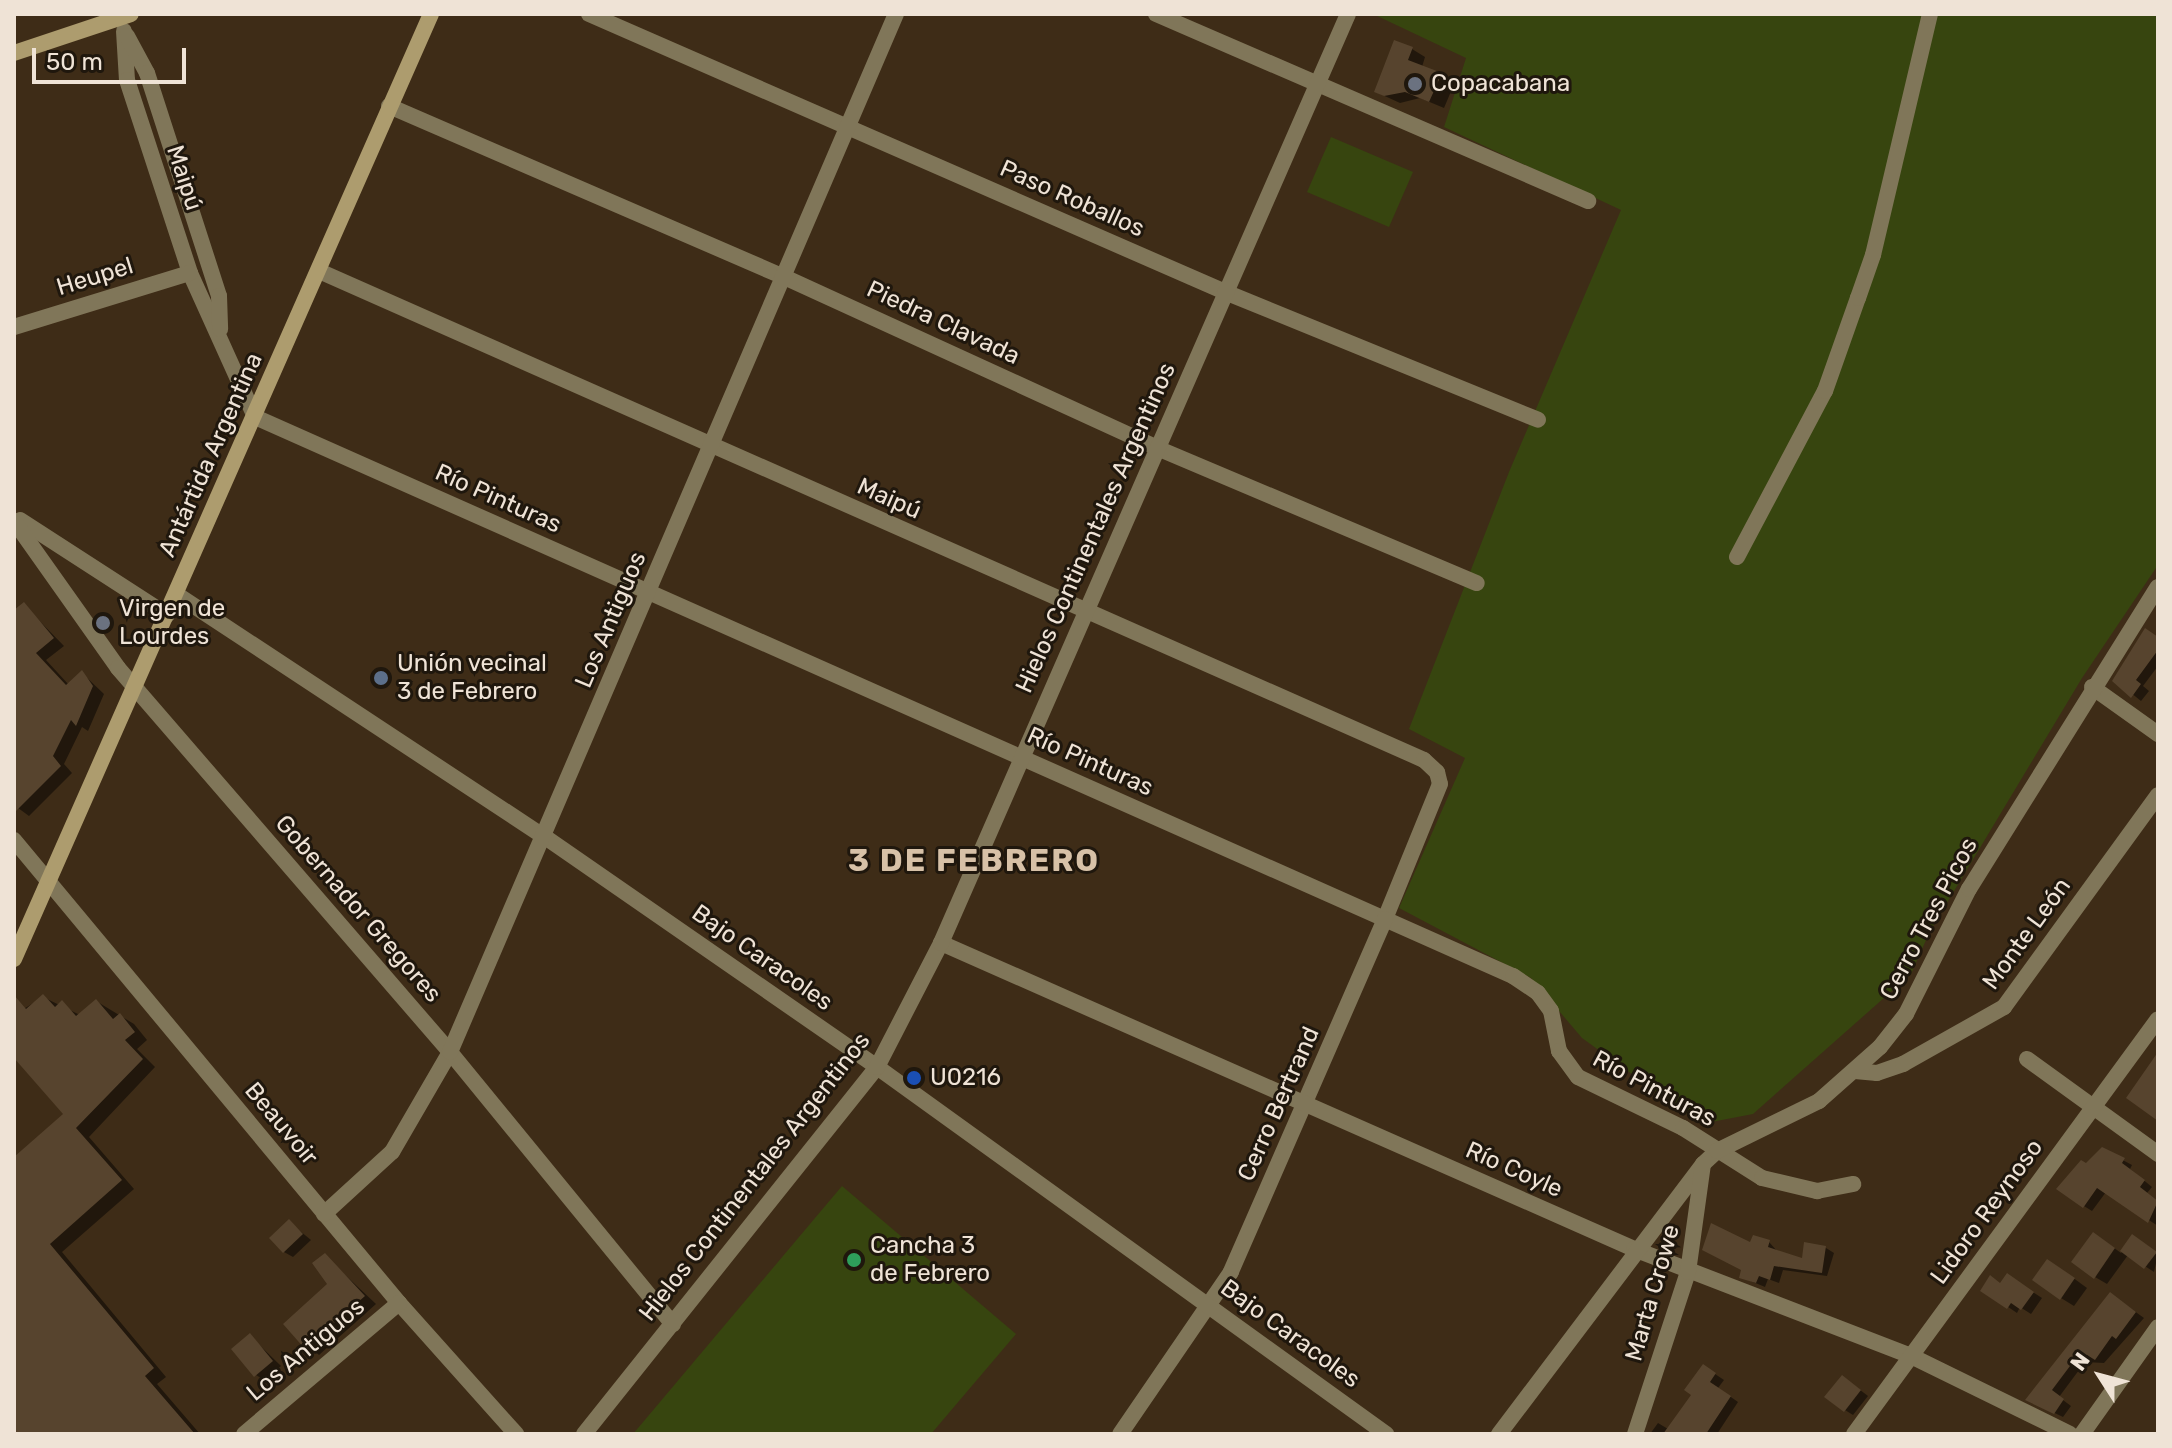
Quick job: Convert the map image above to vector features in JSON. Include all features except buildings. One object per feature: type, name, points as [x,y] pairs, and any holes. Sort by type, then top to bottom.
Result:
[{"type":"street","name":"Antártida Argentina","points":[[14,959],[431,14]]},
{"type":"street","name":"Paso Roballos","points":[[589,14],[1225,292],[1538,420]]},
{"type":"street","name":"Los Antiguos","points":[[324,1214],[392,1152],[450,1052],[545,837],[896,14]]},
{"type":"street","points":[[1156,14],[1588,201]]},
{"type":"street","name":"Hielos Continentales Argentinos","points":[[584,1434],[877,1067],[941,943],[1348,14]]},
{"type":"street","points":[[1737,557],[1825,391],[1873,255],[1930,14]]},
{"type":"street","points":[[14,53],[124,19]]},
{"type":"street","name":"Maipú","points":[[124,19],[127,80],[190,273],[221,334],[255,417]]},
{"type":"street","name":"Maipú","points":[[124,19],[147,73],[219,296],[221,334]]},
{"type":"street","name":"Piedra Clavada","points":[[389,106],[782,276],[1157,448],[1477,583]]},
{"type":"street","name":"Maipú","points":[[319,271],[1424,760],[1437,772]]},
{"type":"street","name":"Heupel","points":[[14,327],[190,273]]},
{"type":"street","name":"Río Pinturas","points":[[255,417],[1513,976],[1538,993],[1551,1011],[1559,1051],[1578,1077],[1683,1128],[1762,1178],[1817,1191],[1853,1184]]},
{"type":"street","name":"Gobernador Gregores","points":[[14,519],[167,615]]},
{"type":"street","name":"Gobernador Gregores","points":[[14,519],[135,688],[450,1052],[673,1324]]},
{"type":"street","name":"Cerro Tres Picos","points":[[1499,1434],[1634,1249],[1703,1164],[1717,1151],[1794,1118],[1855,1071],[1906,1014],[1969,889],[2092,687],[2158,587]]},
{"type":"street","name":"Bajo Caracoles","points":[[176,594],[545,837],[877,1067],[1386,1434]]},
{"type":"street","points":[[2092,687],[2158,734]]},
{"type":"street","name":"Cerro Bertrand","points":[[1120,1434],[1231,1272],[1385,919],[1440,784],[1437,772]]},
{"type":"street","name":"Monte León","points":[[1855,1071],[1877,1073],[1903,1064],[2004,1007],[2158,795]]},
{"type":"street","name":"Beauvoir","points":[[14,840],[399,1303],[516,1434]]},
{"type":"street","name":"Río Coyle","points":[[941,943],[1688,1272],[1911,1356],[2070,1434]]},
{"type":"street","name":"Lidoro Reynoso","points":[[1854,1434],[2158,1019]]},
{"type":"street","points":[[2027,1059],[2158,1154]]},
{"type":"street","name":"Marta Crowe","points":[[1635,1434],[1688,1272],[1700,1216],[1703,1164]]},
{"type":"street","name":"Los Antiguos","points":[[244,1434],[399,1303]]},
{"type":"street","points":[[2082,1434],[2158,1327]]},
{"type":"green space","points":[[1373,14],[2158,14],[2158,565],[2082,678],[1930,931],[1911,974],[1753,1114],[1701,1124],[1582,1038],[1531,978],[1399,908],[1465,758],[1409,729],[1509,472],[1621,210],[1444,127],[1466,58]]},
{"type":"green space","points":[[1331,137],[1413,172],[1389,227],[1307,192]]},
{"type":"green space","name":"Cancha 3 de Febrero","points":[[842,1186],[1016,1334],[931,1434],[633,1434]]},
{"type":"place","name":"Copacabana","points":[[1415,84]]},
{"type":"place","name":"Virgen de Lourdes","points":[[103,623]]},
{"type":"place","name":"Unión vecinal 3 de Febrero","points":[[381,678]]},
{"type":"place","name":"U0216","points":[[914,1078]]},
{"type":"place","name":"Cancha 3 de Febrero","points":[[854,1260]]},
{"type":"district","name":"3 DE FEBRERO","points":[[974,860]]}]
